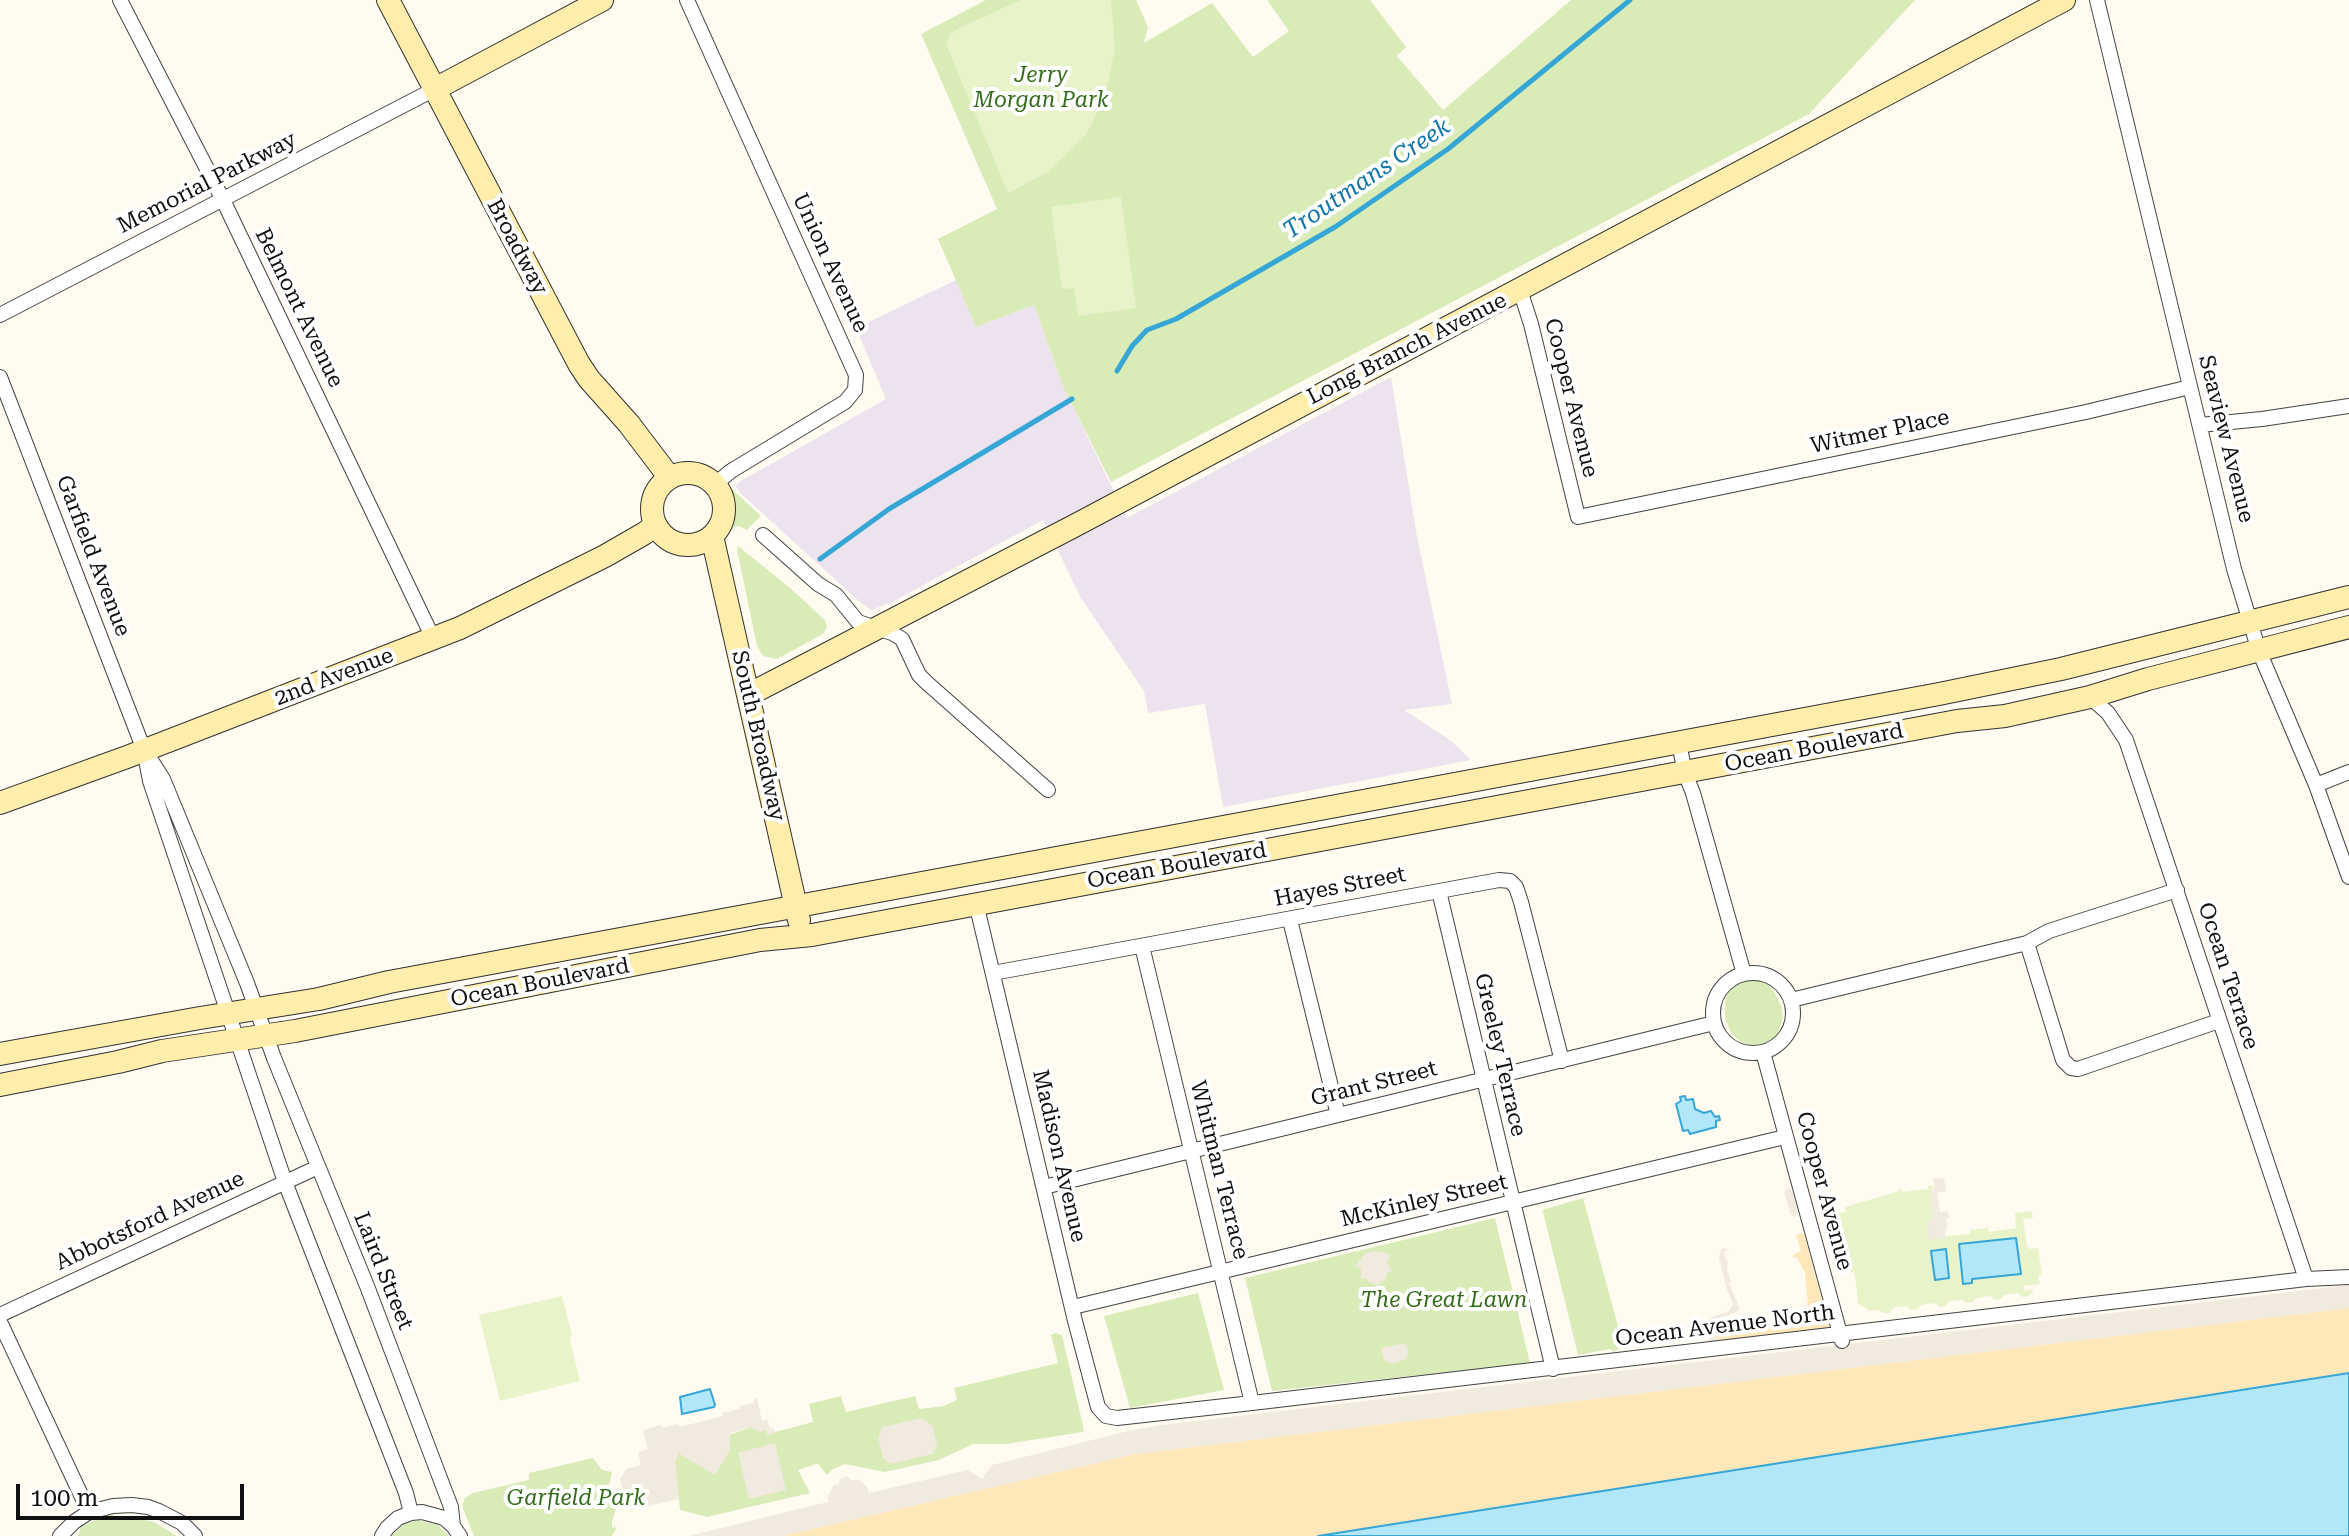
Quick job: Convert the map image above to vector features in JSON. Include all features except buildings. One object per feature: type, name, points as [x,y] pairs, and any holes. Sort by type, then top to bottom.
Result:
[{"type":"main road","name":"Broadway","points":[[388,0],[579,364],[670,478]]},
{"type":"main road","points":[[435,89],[602,0]]},
{"type":"main road","name":"Long Branch Avenue","points":[[748,695],[2064,0]]},
{"type":"main road","points":[[689,473],[714,485],[720,494],[723,517],[712,536],[703,542],[681,545],[661,534],[655,525],[652,503],[661,484],[689,473]]},
{"type":"main road","name":"2nd Avenue","points":[[0,803],[460,628],[605,556],[655,525]]},
{"type":"main road","name":"South Broadway","points":[[712,536],[803,937]]},
{"type":"main road","name":"Ocean Boulevard","points":[[0,1054],[319,999],[403,980],[2018,679],[2349,597]]},
{"type":"main road","name":"Ocean Boulevard","points":[[0,1085],[162,1051],[295,1031],[760,940],[803,937],[1957,721],[2005,716],[2090,697],[2349,627]]},
{"type":"street","name":"Belmont Avenue","points":[[120,0],[223,200],[433,638]]},
{"type":"street","name":"Union Avenue","points":[[687,0],[856,375],[855,390],[845,402],[731,471],[714,485]]},
{"type":"street","name":"Seaview Avenue","points":[[2097,0],[2234,569],[2259,651],[2316,785],[2349,877]]},
{"type":"street","name":"Memorial Parkway","points":[[0,315],[435,89]]},
{"type":"street","name":"Cooper Avenue","points":[[1520,290],[1578,517]]},
{"type":"street","name":"Garfield Avenue","points":[[0,377],[144,750],[150,781],[236,1039]]},
{"type":"street","name":"Witmer Place","points":[[1578,517],[2086,412],[2190,387]]},
{"type":"street","points":[[2200,425],[2349,406]]},
{"type":"street","points":[[763,535],[821,587],[836,595],[855,619],[902,639],[919,675],[1048,790]]},
{"type":"street","name":"Ocean Terrace","points":[[2090,697],[2108,713],[2126,740],[2306,1279]]},
{"type":"street","points":[[1679,743],[1744,974]]},
{"type":"street","name":"Garfield Avenue","points":[[144,750],[163,779],[266,1034]]},
{"type":"street","points":[[2316,785],[2349,772]]},
{"type":"street","name":"Hayes Street","points":[[993,973],[1499,880],[1510,881],[1516,887],[1562,1061]]},
{"type":"street","points":[[1791,1000],[2027,943],[2049,931],[2177,890]]},
{"type":"street","name":"Greeley Terrace","points":[[1439,891],[1553,1369]]},
{"type":"street","name":"Madison Avenue","points":[[976,903],[1098,1407],[1106,1416]]},
{"type":"street","points":[[1290,920],[1338,1115]]},
{"type":"street","points":[[2027,943],[2063,1060],[2071,1068],[2078,1069],[2219,1021]]},
{"type":"street","name":"Whitman Terrace","points":[[1142,946],[1252,1403]]},
{"type":"street","points":[[1744,974],[1767,975],[1778,981],[1791,1000],[1791,1026],[1785,1038],[1763,1052],[1742,1052],[1733,1048],[1714,1023],[1716,998],[1732,979],[1744,974]]},
{"type":"street","name":"Grant Street","points":[[1044,1187],[1714,1023]]},
{"type":"street","name":"Laird Street","points":[[266,1034],[367,1286],[451,1507],[456,1531]]},
{"type":"street","points":[[236,1039],[285,1182],[406,1493],[411,1513]]},
{"type":"street","name":"Cooper Avenue","points":[[1763,1052],[1842,1338]]},
{"type":"street","name":"McKinley Street","points":[[1073,1307],[1785,1137]]},
{"type":"street","name":"Abbotsford Avenue","points":[[0,1315],[318,1167]]},
{"type":"street","name":"Ocean Avenue North","points":[[1106,1416],[1117,1418],[1842,1338],[2306,1279],[2349,1277]]},
{"type":"street","points":[[0,1322],[89,1512]]},
{"type":"street","points":[[60,1536],[89,1512],[113,1506],[148,1507],[182,1523],[195,1536]]},
{"type":"street","points":[[382,1536],[398,1518],[422,1512],[433,1514],[456,1531]]},
{"type":"shaded area","points":[[956,280],[976,327],[1034,305],[1064,389],[1127,518],[1391,377],[1417,537],[1452,704],[1404,710],[1450,740],[1471,760],[1223,807],[1205,704],[1148,713],[1144,691],[1081,598],[1043,520],[892,602],[871,610],[739,492],[736,487],[739,482],[886,399],[856,328]]},
{"type":"shaded area","points":[[1944,1178],[1946,1191],[1937,1193],[1940,1212],[1948,1211],[1946,1238],[1929,1240],[1927,1222],[1933,1220],[1930,1193],[1935,1187],[1933,1179]]},
{"type":"shaded area","points":[[1788,1188],[1792,1190],[1798,1212],[1794,1217],[1784,1192]]},
{"type":"shaded area","points":[[1724,1248],[1729,1250],[1723,1252],[1728,1263],[1729,1283],[1740,1308],[1737,1312],[1707,1322],[1719,1342],[1709,1343],[1710,1335],[1702,1321],[1729,1311],[1733,1304],[1719,1258]]},
{"type":"shaded area","points":[[1371,1251],[1391,1256],[1387,1261],[1392,1271],[1377,1285],[1366,1278],[1361,1279],[1361,1268],[1355,1266]]},
{"type":"shaded area","points":[[2349,1285],[2349,1308],[1135,1454],[782,1536],[688,1536],[828,1502],[833,1486],[848,1476],[852,1481],[858,1479],[869,1493],[968,1470],[982,1479],[992,1465],[1162,1425]]},
{"type":"shaded area","points":[[1406,1343],[1409,1355],[1406,1359],[1394,1364],[1384,1360],[1381,1348]]},
{"type":"shaded area","points":[[757,1398],[762,1421],[768,1420],[775,1433],[768,1435],[766,1430],[758,1432],[751,1427],[730,1433],[730,1450],[715,1475],[678,1453],[675,1464],[679,1499],[638,1508],[625,1501],[620,1479],[626,1469],[641,1465],[638,1452],[648,1449],[643,1430],[661,1425],[663,1428],[678,1424],[680,1427],[723,1416],[723,1413],[740,1409],[739,1406],[754,1403]]},
{"type":"shaded area","points":[[922,1418],[932,1425],[937,1445],[933,1454],[890,1464],[883,1458],[878,1438],[882,1427]]},
{"type":"shaded area","points":[[775,1443],[786,1490],[749,1499],[738,1453]]},
{"type":"green space","name":"Jerry Morgan Park","points":[[986,0],[1136,0],[1148,27],[1144,43],[1212,3],[1253,57],[1289,31],[1267,0],[1370,0],[1406,47],[1397,56],[1443,110],[1571,0],[1915,0],[1809,114],[1111,482],[1064,389],[1034,305],[976,327],[938,239],[997,209],[921,34]]},
{"type":"green space","name":"Jerry Morgan Park","points":[[1021,0],[1111,0],[1115,49],[1105,97],[1086,135],[1048,172],[1008,193],[946,44],[950,34],[959,28]]},
{"type":"green space","points":[[1121,197],[1136,308],[1078,316],[1074,288],[1062,289],[1051,207]]},
{"type":"green space","points":[[732,489],[761,516],[747,530],[739,526],[728,533]]},
{"type":"green space","points":[[738,546],[825,620],[827,627],[823,634],[777,659],[763,656],[757,646]]},
{"type":"green space","points":[[1747,979],[1768,985],[1781,1006],[1783,1017],[1779,1031],[1774,1039],[1762,1046],[1750,1046],[1737,1039],[1725,1018],[1728,993],[1736,984]]},
{"type":"green space","points":[[1934,1185],[1930,1193],[1933,1221],[1928,1222],[1946,1238],[1970,1234],[1970,1230],[1988,1228],[1989,1232],[2016,1228],[2015,1213],[2032,1211],[2033,1218],[2023,1219],[2027,1246],[2030,1249],[2038,1248],[2042,1275],[2038,1276],[2040,1284],[2023,1286],[2024,1291],[2034,1289],[2029,1296],[2022,1297],[2018,1293],[1995,1300],[1991,1296],[1967,1303],[1963,1300],[1949,1301],[1946,1306],[1940,1307],[1935,1303],[1921,1305],[1911,1310],[1907,1306],[1893,1308],[1890,1313],[1869,1311],[1858,1303],[1855,1274],[1851,1271],[1847,1256],[1839,1213],[1846,1212],[1845,1207],[1899,1191],[1899,1188],[1903,1192],[1928,1189],[1928,1186]]},
{"type":"green space","points":[[1583,1198],[1622,1341],[1622,1346],[1614,1352],[1610,1349],[1578,1355],[1543,1212],[1544,1209]]},
{"type":"green space","name":"The Great Lawn","points":[[1495,1218],[1530,1363],[1272,1391],[1245,1278]]},
{"type":"green space","points":[[1198,1293],[1224,1390],[1130,1408],[1104,1316]]},
{"type":"green space","points":[[562,1296],[580,1381],[500,1401],[479,1315]]},
{"type":"green space","points":[[1051,1335],[1062,1335],[1083,1432],[1006,1444],[973,1444],[939,1460],[885,1472],[845,1464],[827,1475],[816,1464],[798,1470],[810,1493],[707,1517],[680,1510],[675,1463],[678,1453],[751,1427],[766,1429],[767,1434],[813,1422],[809,1404],[841,1396],[846,1412],[915,1396],[919,1409],[944,1406],[957,1400],[954,1388],[1058,1363]]},
{"type":"green space","name":"Garfield Park","points":[[593,1458],[602,1470],[612,1472],[609,1485],[617,1506],[612,1528],[617,1527],[612,1536],[474,1536],[462,1506],[465,1498],[473,1493],[529,1480],[529,1473]]},
{"type":"green space","points":[[111,1513],[117,1518],[154,1522],[177,1536],[78,1536],[81,1527]]},
{"type":"green space","points":[[417,1520],[438,1525],[449,1536],[391,1536],[404,1524]]},
{"type":"sand","points":[[1804,1234],[1830,1330],[1719,1342],[1713,1333],[1757,1327],[1770,1321],[1772,1324],[1786,1321],[1788,1325],[1808,1307],[1805,1273],[1793,1255],[1801,1251],[1796,1235]]},
{"type":"sand","points":[[2349,1308],[2349,1464],[2057,1536],[782,1536],[1135,1454]]},
{"type":"water","points":[[1685,1096],[1686,1100],[1693,1099],[1695,1109],[1704,1113],[1711,1111],[1715,1117],[1719,1116],[1716,1127],[1690,1134],[1688,1130],[1683,1131],[1676,1104],[1681,1101],[1680,1097]]},
{"type":"water","points":[[2016,1238],[2021,1274],[1972,1279],[1972,1283],[1963,1284],[1959,1244]]},
{"type":"water","points":[[1946,1249],[1949,1278],[1935,1280],[1931,1251]]},
{"type":"water","points":[[2349,1373],[2349,1536],[1318,1536]]},
{"type":"water","points":[[710,1389],[714,1407],[682,1414],[680,1397]]},
{"type":"waterway","name":"Troutmans Creek","points":[[1117,371],[1132,346],[1147,330],[1176,319],[1335,227],[1448,149],[1630,0]]},
{"type":"waterway","points":[[820,559],[889,509],[1072,399]]}]
